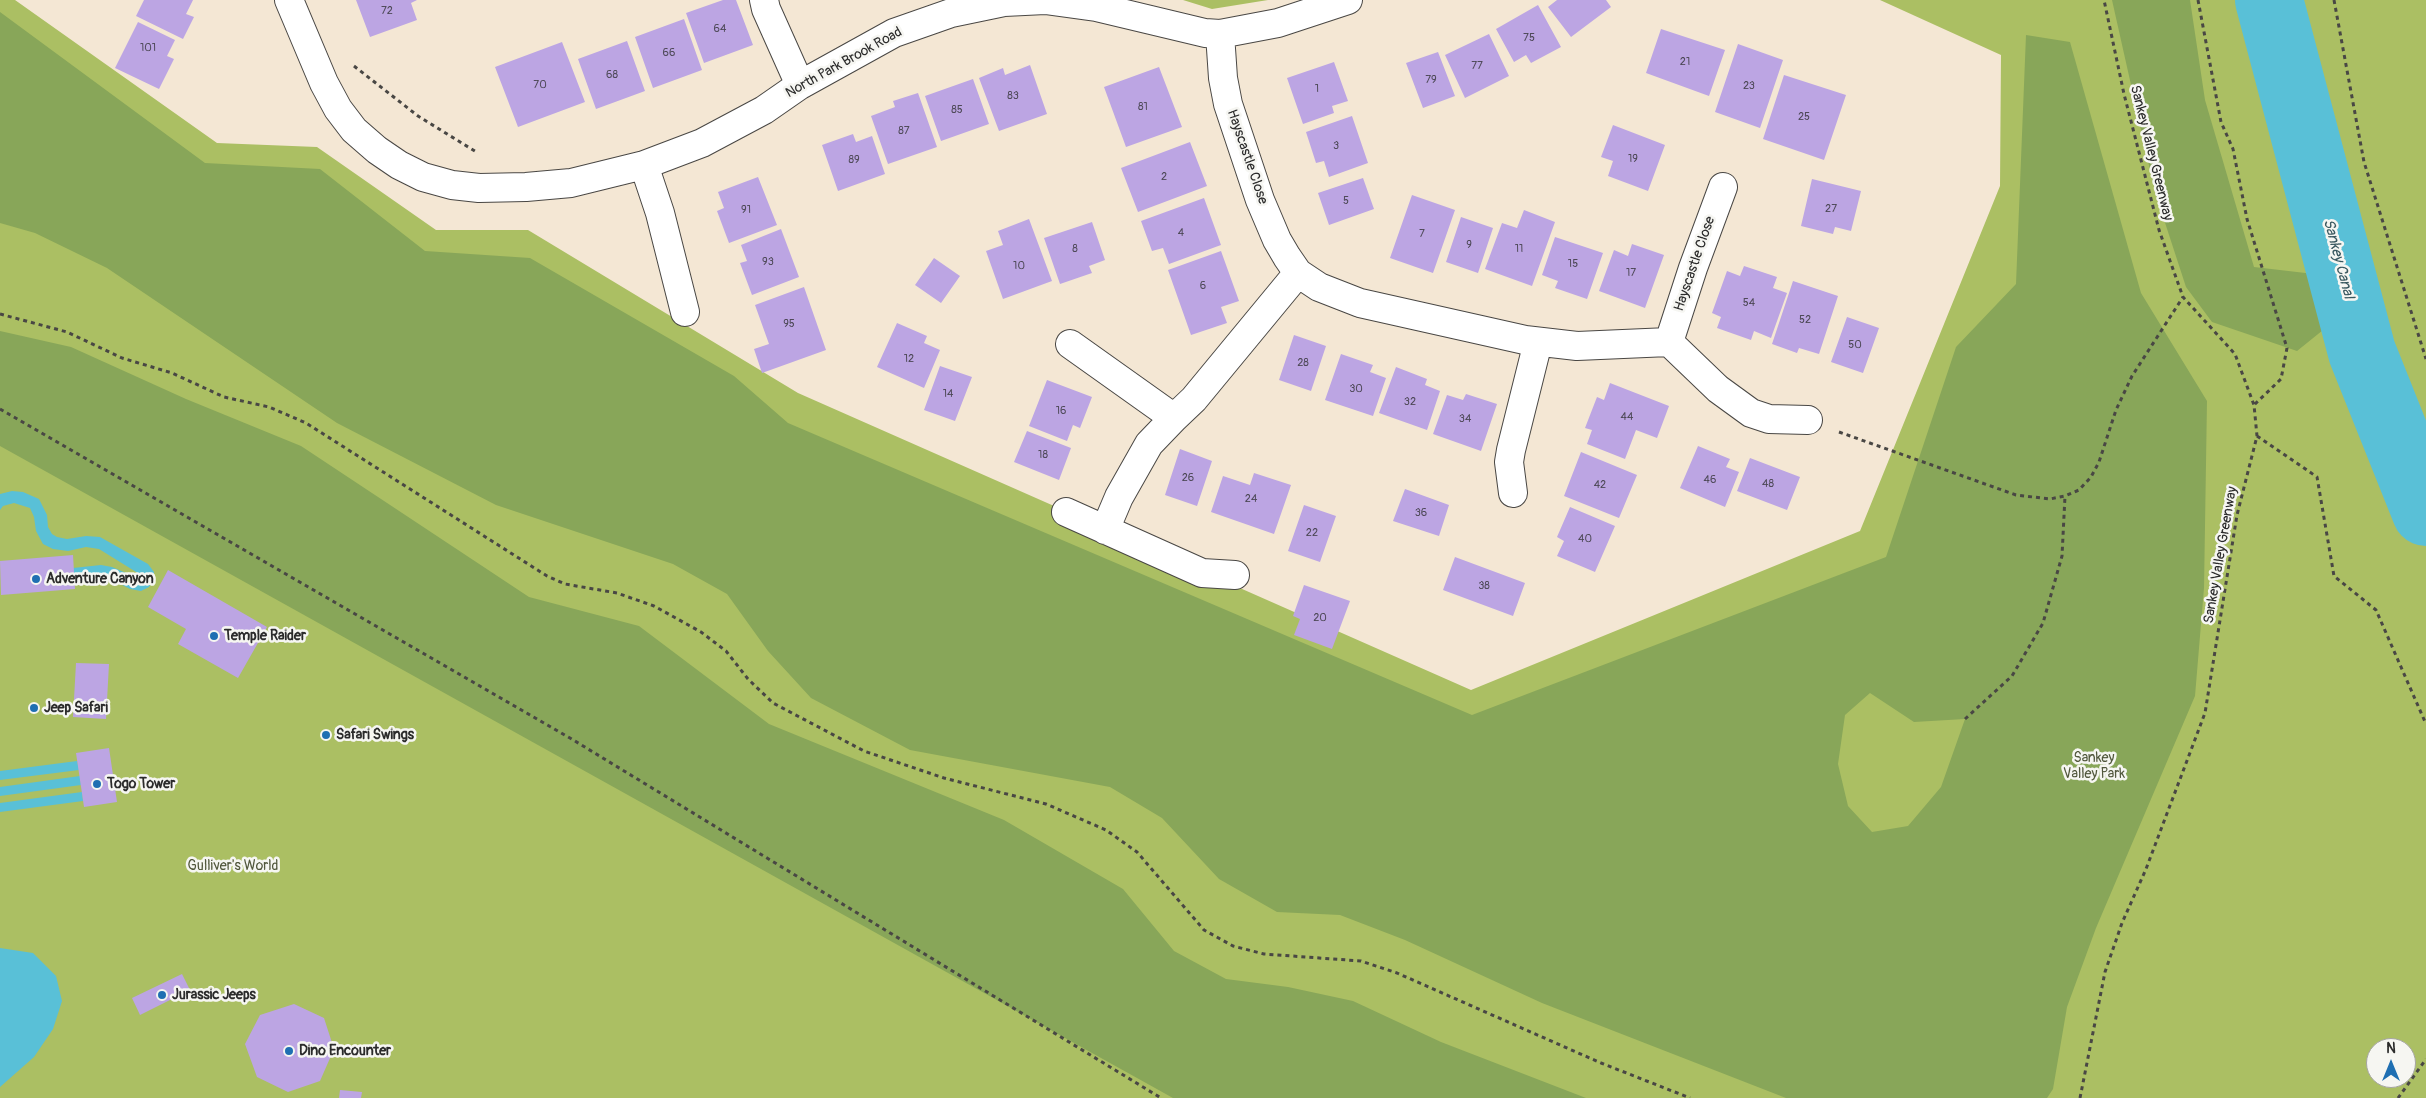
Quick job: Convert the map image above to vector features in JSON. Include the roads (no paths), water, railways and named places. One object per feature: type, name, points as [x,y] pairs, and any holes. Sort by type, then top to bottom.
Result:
[{"type":"street","name":"North Park Brook Road","points":[[290,0],[324,83],[338,109],[354,130],[398,165],[423,177],[452,185],[479,188],[526,187],[571,182],[644,164],[702,144],[764,110],[800,85],[894,33],[951,12],[1004,2],[1045,0],[1096,7],[1205,33],[1220,34],[1278,23],[1348,0]]},
{"type":"street","points":[[764,0],[766,9],[800,85]]},
{"type":"street","name":"Hayscastle Close","points":[[1220,34],[1223,78],[1228,104],[1260,200],[1277,240],[1298,272],[1319,287],[1360,303],[1538,342],[1577,346],[1669,342],[1693,268],[1723,187]]},
{"type":"street","points":[[644,164],[660,213],[685,312]]},
{"type":"street","points":[[1105,530],[1119,497],[1149,444],[1194,399],[1298,272]]},
{"type":"street","points":[[1513,493],[1510,462],[1511,450],[1538,342]]},
{"type":"street","points":[[1669,342],[1724,394],[1751,413],[1769,419],[1808,420]]},
{"type":"street","points":[[1070,344],[1174,418]]},
{"type":"street","points":[[1066,512],[1202,573],[1235,575]]},
{"type":"water","points":[[12,491],[23,492],[39,499],[47,515],[48,527],[52,534],[57,537],[67,539],[86,536],[100,537],[148,564],[154,572],[154,578],[149,587],[141,591],[130,589],[109,578],[74,580],[73,568],[101,565],[112,567],[138,578],[141,575],[99,549],[86,547],[68,551],[53,549],[43,544],[36,531],[34,517],[30,508],[14,503],[3,506],[0,510],[0,494]]},
{"type":"water","points":[[77,761],[79,770],[0,780],[0,771]]},
{"type":"water","points":[[80,776],[81,785],[0,796],[0,787]]},
{"type":"water","points":[[82,792],[83,801],[0,812],[0,803]]},
{"type":"water","points":[[0,948],[33,953],[56,976],[62,1001],[53,1029],[34,1057],[0,1087]]},
{"type":"waterway","name":"Sankey Canal","points":[[2269,0],[2362,352],[2426,512]]},
{"type":"place","name":"Adventure Canyon","points":[[36,579]]},
{"type":"place","name":"Temple Raider","points":[[214,636]]},
{"type":"place","name":"Jeep Safari","points":[[34,708]]},
{"type":"place","name":"Safari Swings","points":[[326,735]]},
{"type":"place","name":"Togo Tower","points":[[97,784]]},
{"type":"place","name":"Jurassic Jeeps","points":[[162,995]]},
{"type":"place","name":"Dino Encounter","points":[[289,1051]]},
{"type":"park label","name":"Sankey Valley Park","points":[[2094,766]]},
{"type":"park label","name":"Gulliver's World","points":[[233,866]]}]
